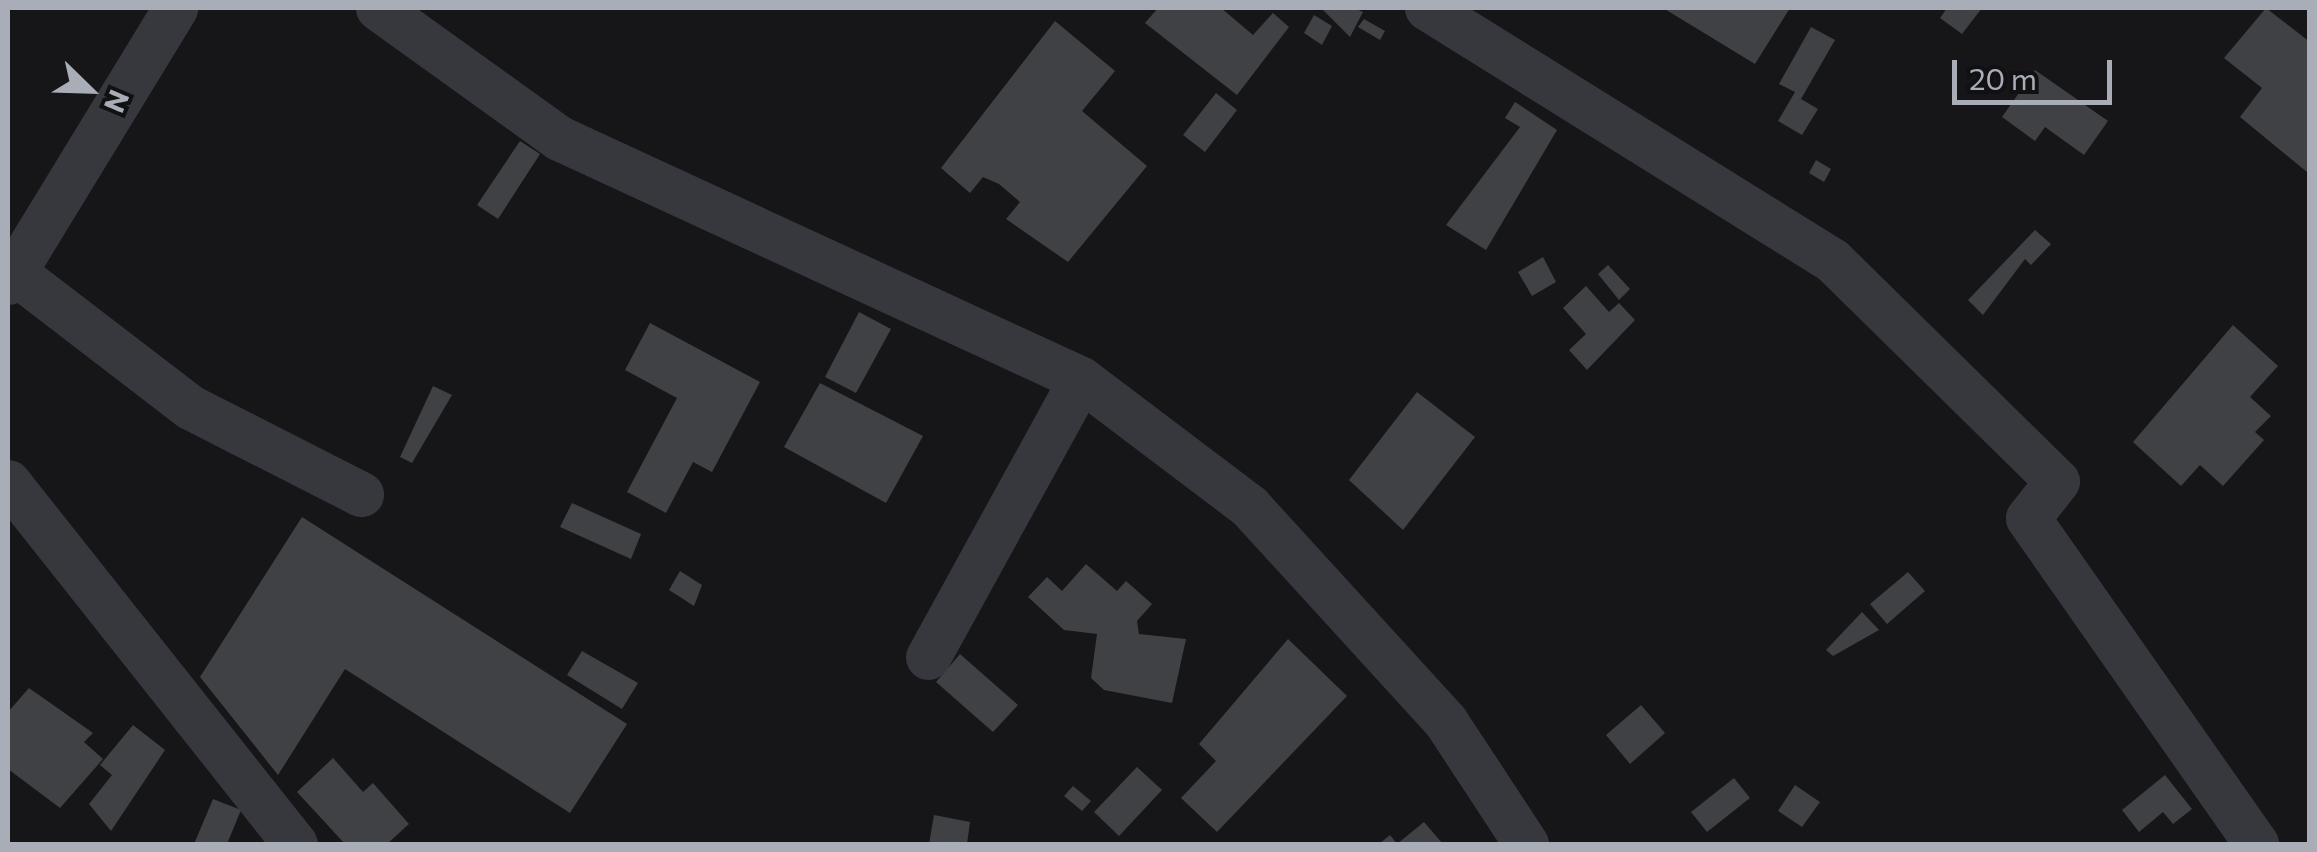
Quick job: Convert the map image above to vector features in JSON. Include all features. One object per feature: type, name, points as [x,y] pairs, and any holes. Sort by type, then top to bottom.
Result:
[{"type":"street","points":[[175,8],[11,277],[190,406],[360,494]]},
{"type":"street","points":[[378,8],[559,138],[1080,379],[1249,506],[1446,722],[1526,844]]},
{"type":"street","points":[[1427,8],[1832,260],[2057,481],[2028,518],[2256,844]]},
{"type":"street","points":[[928,656],[1080,379]]},
{"type":"street","points":[[8,482],[296,844]]},
{"type":"building","points":[[1158,8],[1221,8],[1253,35],[1273,13],[1289,27],[1237,95],[1145,23]]},
{"type":"building","points":[[1321,8],[1354,8],[1363,12],[1350,37]]},
{"type":"building","points":[[1663,8],[1790,8],[1755,64]]},
{"type":"building","points":[[1947,8],[1982,8],[1962,34],[1940,18]]},
{"type":"building","points":[[2266,8],[2310,42],[2307,172],[2240,117],[2262,88],[2224,58]]},
{"type":"building","points":[[1314,15],[1332,26],[1322,45],[1304,33]]},
{"type":"building","points":[[1364,19],[1385,31],[1380,40],[1358,27]]},
{"type":"building","points":[[1055,21],[1115,71],[1082,111],[1147,166],[1068,262],[1006,219],[1020,202],[999,184],[983,177],[970,193],[941,168]]},
{"type":"building","points":[[1811,27],[1835,40],[1801,99],[1818,109],[1802,135],[1778,121],[1795,92],[1779,84]]},
{"type":"building","points":[[2035,70],[2108,121],[2084,155],[2045,127],[2035,141],[2002,117]]},
{"type":"building","points":[[1216,93],[1237,110],[1205,152],[1183,135]]},
{"type":"building","points":[[1515,102],[1557,130],[1486,250],[1446,225],[1520,127],[1505,118]]},
{"type":"building","points":[[520,141],[540,154],[498,219],[477,205]]},
{"type":"building","points":[[1816,160],[1831,169],[1824,182],[1809,173]]},
{"type":"building","points":[[2035,230],[2051,244],[2031,265],[2025,259],[1983,315],[1968,300]]},
{"type":"building","points":[[1543,257],[1556,282],[1532,296],[1518,272]]},
{"type":"building","points":[[1608,265],[1630,289],[1619,300],[1598,274]]},
{"type":"building","points":[[1586,286],[1609,312],[1619,303],[1635,320],[1587,370],[1569,350],[1586,334],[1563,308]]},
{"type":"building","points":[[859,312],[891,329],[856,393],[825,377]]},
{"type":"building","points":[[650,323],[760,382],[712,472],[693,462],[666,513],[627,492],[677,398],[625,370]]},
{"type":"building","points":[[2233,325],[2278,366],[2250,397],[2271,416],[2255,432],[2264,440],[2223,486],[2200,465],[2181,486],[2133,442]]},
{"type":"building","points":[[820,383],[923,436],[886,503],[784,447]]},
{"type":"building","points":[[433,386],[452,395],[412,463],[400,457]]},
{"type":"building","points":[[1417,392],[1475,437],[1403,530],[1349,480]]},
{"type":"building","points":[[572,503],[641,534],[631,559],[560,527]]},
{"type":"building","points":[[302,517],[627,724],[570,813],[345,669],[278,775],[200,677]]},
{"type":"building","points":[[1086,564],[1117,591],[1126,581],[1152,604],[1137,621],[1139,634],[1186,639],[1172,703],[1104,690],[1091,678],[1097,634],[1064,630],[1028,597],[1047,577],[1062,591]]},
{"type":"building","points":[[680,571],[702,585],[694,606],[669,590]]},
{"type":"building","points":[[1908,572],[1925,591],[1887,624],[1870,604]]},
{"type":"building","points":[[1862,612],[1879,630],[1833,656],[1826,650]]},
{"type":"building","points":[[1288,639],[1347,696],[1217,832],[1181,798],[1216,761],[1199,744]]},
{"type":"building","points":[[582,651],[638,683],[622,709],[567,675]]},
{"type":"building","points":[[960,654],[1018,705],[993,732],[936,682]]},
{"type":"building","points":[[29,688],[93,733],[84,742],[103,759],[60,808],[8,769],[8,712]]},
{"type":"building","points":[[1641,705],[1665,733],[1630,764],[1606,735]]},
{"type":"building","points":[[133,725],[165,750],[111,831],[89,804],[112,775],[100,765]]},
{"type":"building","points":[[333,758],[363,792],[373,783],[409,824],[387,844],[345,844],[297,792]]},
{"type":"building","points":[[1137,767],[1162,790],[1119,836],[1094,812]]},
{"type":"building","points":[[2165,775],[2192,809],[2173,824],[2163,812],[2139,832],[2122,810]]},
{"type":"building","points":[[1734,778],[1750,798],[1707,832],[1691,812]]},
{"type":"building","points":[[1795,785],[1820,802],[1802,827],[1778,811]]},
{"type":"building","points":[[1073,786],[1091,801],[1082,811],[1064,796]]},
{"type":"building","points":[[213,799],[241,810],[227,844],[194,844]]},
{"type":"building","points":[[934,815],[970,822],[967,844],[929,844]]},
{"type":"building","points":[[1424,822],[1443,844],[1397,844]]},
{"type":"building","points":[[1390,835],[1397,844],[1379,844]]}]
